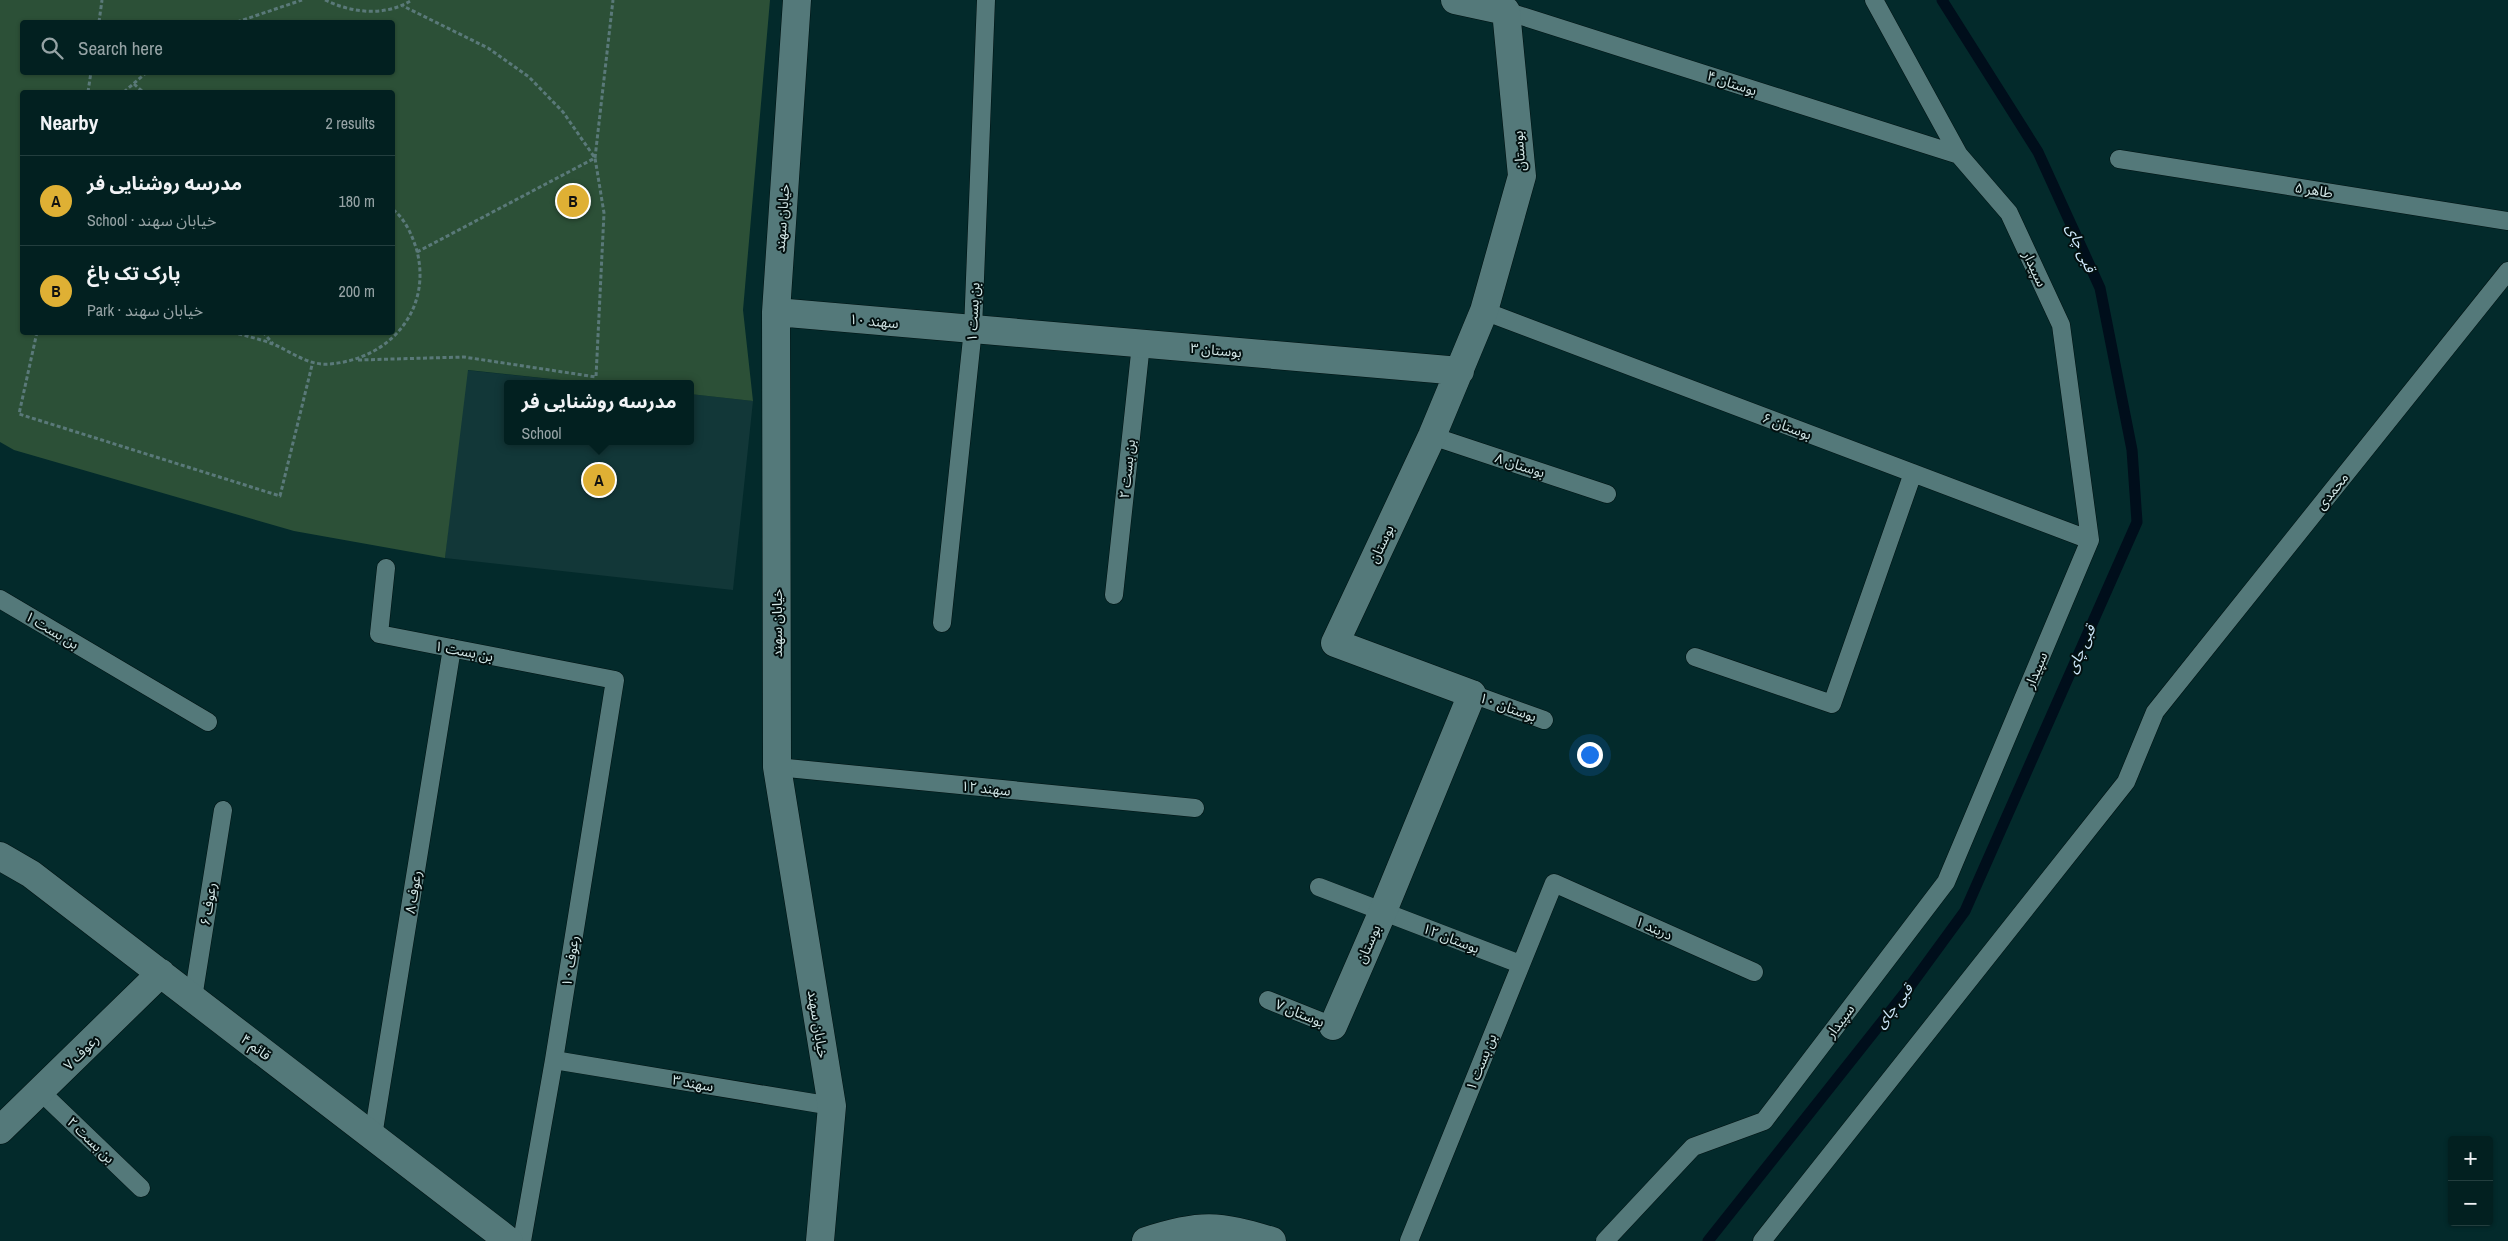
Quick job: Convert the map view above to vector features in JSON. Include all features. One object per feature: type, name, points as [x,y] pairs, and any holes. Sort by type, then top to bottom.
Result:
[{"type":"street","name":"خیابان سهند","points":[[797,0],[776,312],[778,767],[832,1106],[820,1241]]},
{"type":"street","points":[[1455,0],[1506,11]]},
{"type":"street","name":"بوستان","points":[[1333,1026],[1383,911],[1472,694],[1335,643],[1432,436],[1460,371],[1484,311],[1522,176],[1506,11]]},
{"type":"street","name":"سهند ۱۰","points":[[776,312],[973,329]]},
{"type":"street","name":"بوستان ۳","points":[[973,329],[1460,371]]},
{"type":"street","name":"قائم ۴","points":[[0,856],[31,874],[509,1241]]},
{"type":"street","name":"رعوف ۷","points":[[0,1130],[161,973]]},
{"type":"street","points":[[1146,1241],[1175,1232],[1205,1227],[1235,1230],[1272,1241]]},
{"type":"lane","name":"بن بست ۱","points":[[942,623],[973,329],[986,0]]},
{"type":"lane","name":"سپیدار","points":[[1605,1241],[1693,1147],[1764,1121],[1946,882],[2090,540],[2061,325],[2009,213],[1959,155],[1874,0]]},
{"type":"lane","name":"بوستان ۴","points":[[1506,11],[1959,155]]},
{"type":"lane","name":"طاهر ۵","points":[[2119,159],[2508,221]]},
{"type":"lane","name":"محمدی","points":[[1762,1241],[2126,782],[2155,712],[2508,271]]},
{"type":"lane","name":"بوستان ۶","points":[[1484,311],[2090,540]]},
{"type":"lane","name":"بن بست ۲","points":[[1114,595],[1141,344]]},
{"type":"lane","name":"بوستان ۸","points":[[1432,436],[1607,494]]},
{"type":"lane","points":[[1695,657],[1832,704],[1913,473]]},
{"type":"lane","name":"بن بست ۱","points":[[386,568],[379,634],[615,680]]},
{"type":"lane","name":"بن بست ۱","points":[[0,599],[208,722]]},
{"type":"lane","name":"رعوف ۸","points":[[373,1136],[452,648]]},
{"type":"lane","name":"رعوف ۱۰","points":[[522,1241],[554,1060],[615,680]]},
{"type":"lane","name":"بوستان ۱۰","points":[[1472,694],[1544,720]]},
{"type":"lane","name":"سهند ۱۲","points":[[778,767],[1195,808]]},
{"type":"lane","name":"رعوف ۶","points":[[193,998],[223,810]]},
{"type":"lane","name":"بن بست ۱","points":[[1409,1241],[1554,883]]},
{"type":"lane","name":"دربند ۱","points":[[1554,883],[1754,972]]},
{"type":"lane","name":"بوستان ۱۲","points":[[1319,887],[1520,964]]},
{"type":"lane","name":"بوستان ۷","points":[[1268,1000],[1333,1026]]},
{"type":"lane","name":"سهند ۳","points":[[554,1060],[832,1106]]},
{"type":"lane","name":"بن بست ۲","points":[[41,1092],[141,1188]]},
{"type":"path","points":[[99,20],[102,0]]},
{"type":"path","points":[[243,20],[302,0]]},
{"type":"path","points":[[325,0],[345,9],[374,12],[403,6],[412,0]]},
{"type":"path","points":[[241,335],[273,345],[299,359],[328,364],[358,360],[464,357],[596,377],[604,214],[595,158],[613,0]]},
{"type":"path","points":[[403,6],[488,48],[529,77],[564,112],[595,158]]},
{"type":"path","points":[[88,90],[91,75]]},
{"type":"path","points":[[126,90],[144,75]]},
{"type":"path","points":[[134,84],[141,90]]},
{"type":"path","points":[[417,252],[595,158]]},
{"type":"path","points":[[358,360],[385,346],[406,324],[418,296],[420,266],[413,236],[395,213]]},
{"type":"path","points":[[37,335],[19,414],[280,496],[313,361]]},
{"type":"path","points":[[265,335],[273,345]]},
{"type":"shaded area","points":[[465,370],[560,380],[504,380],[504,445],[694,445],[694,394],[753,401],[733,590],[445,558]]},
{"type":"green space","points":[[0,0],[770,0],[743,310],[753,401],[694,394],[694,380],[561,380],[468,370],[445,558],[294,531],[14,450],[0,442]]},
{"type":"waterway","name":"قبی چای","points":[[1708,1241],[1908,989],[1965,911],[2137,522],[2132,450],[2100,288],[2038,152],[1942,0]]},
{"type":"place","name":"پارک تک باغ","points":[[573,201]]},
{"type":"place","name":"مدرسه روشنایی فر","points":[[599,480]]}]
